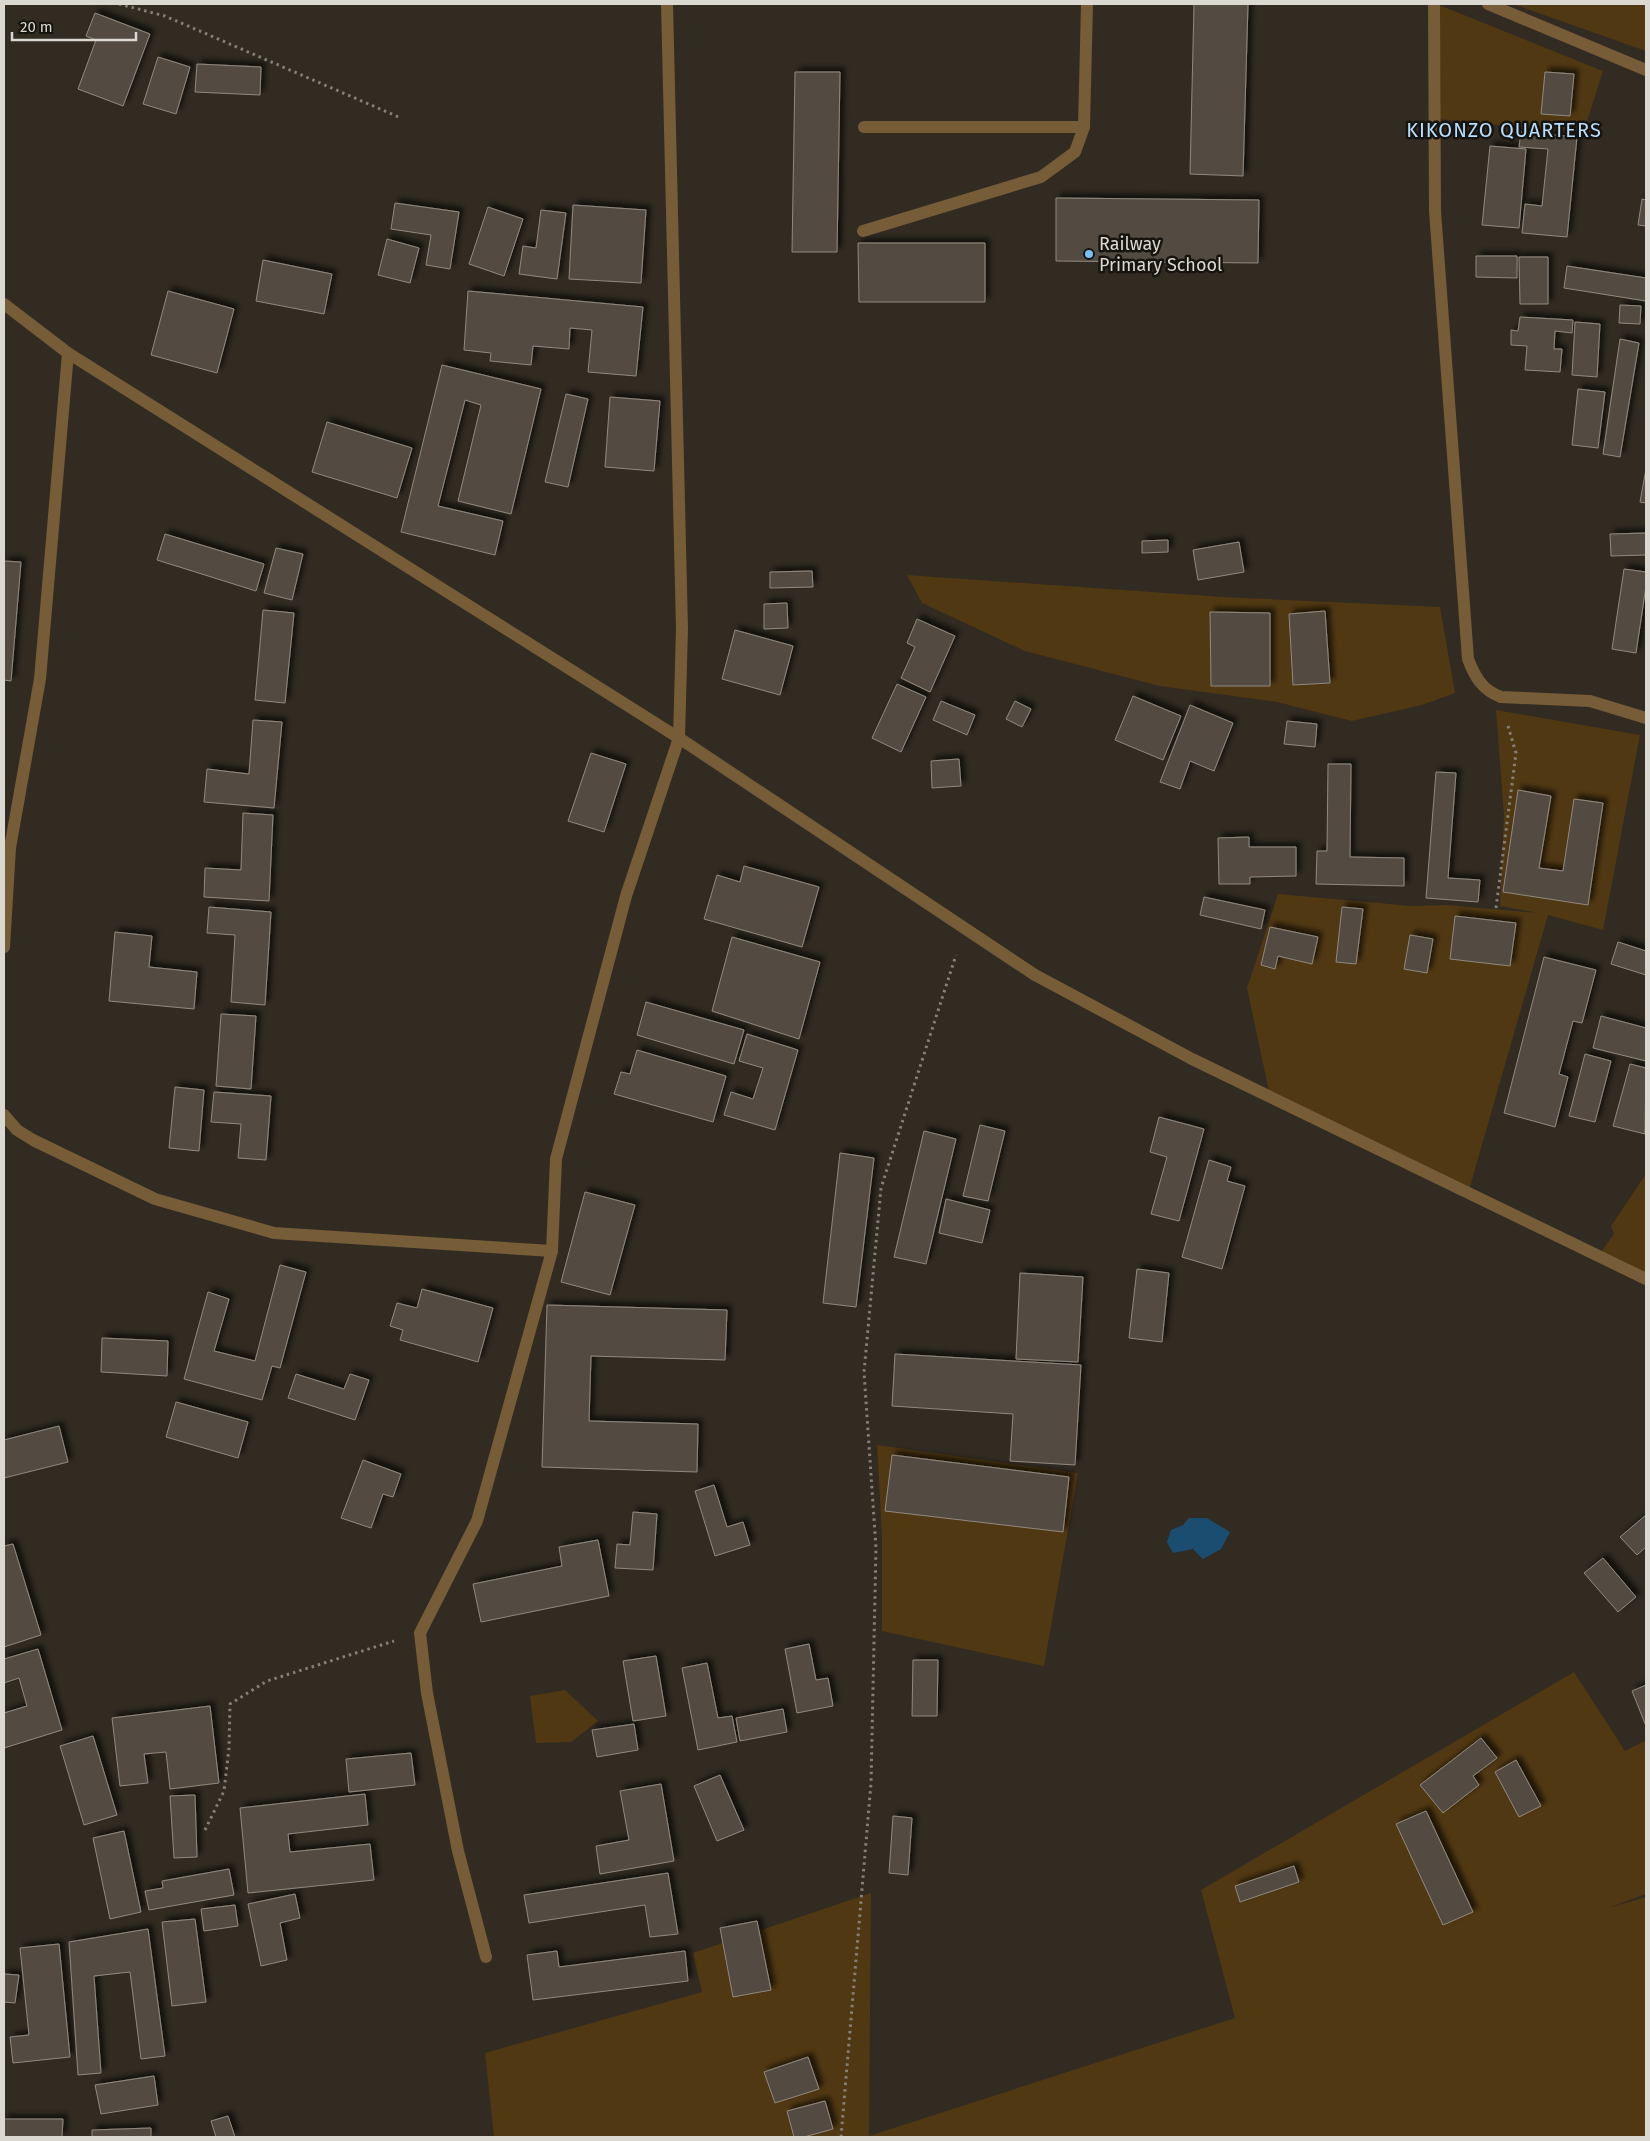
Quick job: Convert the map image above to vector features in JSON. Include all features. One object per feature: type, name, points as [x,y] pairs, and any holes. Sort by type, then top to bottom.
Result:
[{"type":"street","points":[[486,1956],[458,1851],[427,1693],[420,1633],[477,1521],[552,1251],[556,1159],[626,896],[679,738],[682,628],[667,4]]},
{"type":"street","points":[[863,231],[1041,177],[1075,152],[1084,127],[1087,4]]},
{"type":"street","points":[[1434,4],[1435,211],[1468,659],[1474,675],[1480,684],[1492,694],[1590,701],[1646,718]]},
{"type":"street","points":[[1488,4],[1646,70]]},
{"type":"street","points":[[864,127],[1084,127]]},
{"type":"street","points":[[4,304],[68,353],[679,738],[1035,975],[1192,1059],[1646,1279]]},
{"type":"street","points":[[4,947],[10,848],[40,678],[68,353]]},
{"type":"street","points":[[4,1115],[17,1130],[33,1140],[155,1199],[274,1233],[552,1251]]},
{"type":"path","points":[[119,4],[165,16],[401,118]]},
{"type":"path","points":[[1496,908],[1516,753],[1500,696]]},
{"type":"path","points":[[841,2137],[871,1783],[876,1548],[864,1372],[880,1198],[884,1179],[965,928]]},
{"type":"path","points":[[205,1830],[224,1791],[229,1748],[230,1704],[267,1681],[420,1633]]},
{"type":"shaded area","points":[[1513,4],[1646,4],[1646,51]]},
{"type":"shaded area","points":[[1439,5],[1603,71],[1583,134],[1439,119]]},
{"type":"shaded area","points":[[907,575],[1223,597],[1440,607],[1455,693],[1422,705],[1352,721],[1277,702],[1160,686],[1025,651],[922,603]]},
{"type":"shaded area","points":[[1496,710],[1640,735],[1603,930],[1548,915],[1469,1190],[1271,1101],[1247,988],[1278,894],[1412,906],[1446,905],[1539,913],[1500,906],[1504,815]]},
{"type":"shaded area","points":[[1646,1174],[1646,1282],[1598,1256],[1614,1234],[1611,1226]]},
{"type":"shaded area","points":[[877,1445],[1078,1473],[1044,1666],[882,1631],[882,1537]]},
{"type":"shaded area","points":[[1574,1672],[1625,1751],[1646,1740],[1646,1894],[1608,1908],[1646,1897],[1646,2137],[494,2137],[485,2053],[702,1992],[693,1953],[871,1893],[869,2136],[1235,2018],[1201,1890]]},
{"type":"shaded area","points":[[565,1690],[598,1721],[571,1742],[536,1743],[530,1696]]},
{"type":"water","points":[[1189,1518],[1207,1518],[1230,1532],[1221,1549],[1203,1559],[1193,1549],[1173,1553],[1167,1542],[1171,1530],[1183,1525]]},
{"type":"building","points":[[1194,4],[1248,4],[1243,176],[1190,174]]},
{"type":"building","points":[[95,13],[150,34],[123,106],[78,89],[96,40],[86,36]]},
{"type":"building","points":[[158,57],[190,67],[176,114],[143,104]]},
{"type":"building","points":[[197,64],[261,67],[260,95],[195,92]]},
{"type":"building","points":[[795,72],[840,72],[837,252],[792,252]]},
{"type":"building","points":[[1545,72],[1574,74],[1570,116],[1541,114]]},
{"type":"building","points":[[1521,132],[1577,137],[1567,237],[1522,233],[1525,204],[1542,206],[1548,149],[1519,147]]},
{"type":"building","points":[[1490,146],[1526,149],[1519,228],[1482,225]]},
{"type":"building","points":[[1056,198],[1259,200],[1258,263],[1056,261]]},
{"type":"building","points":[[1642,199],[1646,200],[1646,226],[1638,225]]},
{"type":"building","points":[[395,203],[459,212],[450,269],[426,265],[431,235],[391,229]]},
{"type":"building","points":[[573,205],[646,210],[641,283],[569,279]]},
{"type":"building","points":[[488,207],[523,219],[504,276],[469,264]]},
{"type":"building","points":[[541,210],[566,213],[557,279],[519,274],[523,246],[536,248]]},
{"type":"building","points":[[387,239],[419,248],[410,283],[378,275]]},
{"type":"building","points":[[858,243],[985,243],[985,302],[859,302]]},
{"type":"building","points":[[1476,256],[1517,256],[1517,278],[1476,277]]},
{"type":"building","points":[[1519,257],[1548,257],[1548,304],[1520,304]]},
{"type":"building","points":[[263,260],[332,274],[324,314],[256,301]]},
{"type":"building","points":[[1567,266],[1646,278],[1646,301],[1564,288]]},
{"type":"building","points":[[168,291],[234,309],[217,373],[151,355]]},
{"type":"building","points":[[468,291],[643,307],[636,376],[588,372],[592,330],[570,328],[569,349],[533,346],[531,365],[490,361],[491,353],[464,350]]},
{"type":"building","points":[[1620,305],[1641,306],[1640,324],[1619,323]]},
{"type":"building","points":[[1520,317],[1573,320],[1572,333],[1555,331],[1554,349],[1562,349],[1560,372],[1525,370],[1527,346],[1511,345],[1511,330],[1518,331]]},
{"type":"building","points":[[1575,322],[1600,324],[1597,377],[1572,375]]},
{"type":"building","points":[[1620,339],[1639,343],[1620,457],[1603,454]]},
{"type":"building","points":[[442,365],[541,389],[511,514],[458,501],[481,405],[465,400],[438,506],[503,521],[495,555],[401,532]]},
{"type":"building","points":[[1578,389],[1605,392],[1598,448],[1572,445]]},
{"type":"building","points":[[566,394],[588,399],[568,487],[545,482]]},
{"type":"building","points":[[610,397],[660,401],[654,471],[605,467]]},
{"type":"building","points":[[327,422],[412,448],[397,498],[312,472]]},
{"type":"building","points":[[1646,469],[1646,503],[1640,502]]},
{"type":"building","points":[[1646,533],[1646,555],[1611,556],[1610,534]]},
{"type":"building","points":[[165,534],[264,564],[256,591],[157,560]]},
{"type":"building","points":[[1168,540],[1168,552],[1142,553],[1142,541]]},
{"type":"building","points":[[1239,542],[1244,572],[1198,580],[1193,550]]},
{"type":"building","points":[[276,548],[303,554],[292,600],[264,593]]},
{"type":"building","points":[[4,561],[21,562],[11,681],[4,680]]},
{"type":"building","points":[[1624,569],[1646,572],[1646,586],[1636,653],[1612,649]]},
{"type":"building","points":[[812,571],[813,587],[770,588],[770,572]]},
{"type":"building","points":[[787,603],[788,628],[764,629],[764,604]]},
{"type":"building","points":[[263,610],[294,613],[285,703],[255,700]]},
{"type":"building","points":[[1325,611],[1330,683],[1293,685],[1289,614]]},
{"type":"building","points":[[1210,612],[1270,613],[1270,686],[1211,686]]},
{"type":"building","points":[[917,619],[955,636],[930,692],[901,678],[915,647],[907,643]]},
{"type":"building","points":[[735,630],[793,646],[780,695],[722,679]]},
{"type":"building","points":[[897,684],[926,697],[901,752],[872,738]]},
{"type":"building","points":[[1133,696],[1181,716],[1163,760],[1115,740]]},
{"type":"building","points":[[941,701],[975,715],[967,735],[933,720]]},
{"type":"building","points":[[1015,701],[1031,709],[1022,727],[1006,719]]},
{"type":"building","points":[[1190,705],[1233,723],[1214,771],[1190,761],[1180,789],[1160,782]]},
{"type":"building","points":[[253,720],[282,722],[274,808],[204,802],[207,769],[249,774]]},
{"type":"building","points":[[1287,721],[1317,724],[1315,747],[1284,744]]},
{"type":"building","points":[[591,753],[626,764],[604,832],[568,821]]},
{"type":"building","points":[[959,759],[961,786],[932,788],[931,761]]},
{"type":"building","points":[[1328,764],[1351,764],[1350,857],[1404,858],[1404,886],[1316,884],[1317,851],[1327,851]]},
{"type":"building","points":[[1436,772],[1456,773],[1448,878],[1480,880],[1478,902],[1426,898]]},
{"type":"building","points":[[1518,790],[1551,796],[1539,868],[1563,871],[1574,799],[1603,803],[1588,905],[1503,892]]},
{"type":"building","points":[[243,813],[273,815],[269,901],[204,897],[205,868],[241,870]]},
{"type":"building","points":[[1249,837],[1249,847],[1296,847],[1296,876],[1250,877],[1250,884],[1219,884],[1218,838]]},
{"type":"building","points":[[744,866],[819,887],[802,947],[704,919],[717,875],[740,882]]},
{"type":"building","points":[[1204,897],[1265,910],[1261,929],[1200,915]]},
{"type":"building","points":[[209,907],[271,912],[265,1005],[231,1002],[235,935],[207,933]]},
{"type":"building","points":[[1342,907],[1363,909],[1356,964],[1336,962]]},
{"type":"building","points":[[1455,916],[1516,923],[1510,966],[1450,959]]},
{"type":"building","points":[[1270,927],[1318,937],[1312,964],[1278,956],[1275,969],[1261,965]]},
{"type":"building","points":[[115,932],[152,936],[149,967],[197,972],[194,1009],[109,1001]]},
{"type":"building","points":[[1410,935],[1433,939],[1427,973],[1404,969]]},
{"type":"building","points":[[732,937],[820,962],[799,1039],[712,1011]]},
{"type":"building","points":[[1618,942],[1646,951],[1646,975],[1611,964]]},
{"type":"building","points":[[1544,957],[1596,970],[1582,1023],[1573,1021],[1559,1074],[1568,1077],[1555,1127],[1504,1113]]},
{"type":"building","points":[[646,1002],[744,1030],[734,1064],[637,1035]]},
{"type":"building","points":[[221,1014],[256,1016],[251,1089],[216,1086]]},
{"type":"building","points":[[1601,1016],[1646,1028],[1646,1061],[1593,1048]]},
{"type":"building","points":[[747,1034],[798,1050],[775,1130],[724,1115],[731,1092],[753,1099],[763,1068],[739,1061]]},
{"type":"building","points":[[637,1050],[726,1076],[713,1122],[614,1094],[621,1072],[630,1074]]},
{"type":"building","points":[[1585,1054],[1611,1061],[1595,1122],[1569,1116]]},
{"type":"building","points":[[1630,1064],[1646,1068],[1645,1134],[1613,1126]]},
{"type":"building","points":[[175,1087],[204,1090],[199,1151],[169,1148]]},
{"type":"building","points":[[214,1092],[271,1096],[266,1160],[238,1158],[241,1124],[211,1122]]},
{"type":"building","points":[[1159,1117],[1204,1129],[1179,1221],[1151,1214],[1167,1157],[1150,1152]]},
{"type":"building","points":[[980,1125],[1005,1131],[988,1201],[963,1196]]},
{"type":"building","points":[[924,1131],[956,1139],[926,1264],[894,1257]]},
{"type":"building","points":[[840,1153],[874,1158],[856,1307],[823,1303]]},
{"type":"building","points":[[1209,1160],[1231,1167],[1227,1181],[1245,1186],[1222,1269],[1182,1257]]},
{"type":"building","points":[[585,1192],[635,1205],[610,1295],[561,1282]]},
{"type":"building","points":[[946,1199],[990,1210],[982,1243],[939,1233]]},
{"type":"building","points":[[280,1265],[306,1272],[280,1368],[272,1366],[262,1400],[184,1379],[208,1292],[229,1299],[214,1351],[255,1361]]},
{"type":"building","points":[[1137,1269],[1169,1273],[1162,1342],[1129,1338]]},
{"type":"building","points":[[1020,1273],[1083,1277],[1078,1362],[1016,1359]]},
{"type":"building","points":[[422,1289],[493,1308],[478,1362],[400,1340],[403,1330],[390,1326],[397,1303],[417,1308]]},
{"type":"building","points":[[547,1305],[727,1310],[725,1360],[591,1356],[589,1421],[698,1424],[697,1472],[542,1467]]},
{"type":"building","points":[[102,1338],[168,1341],[167,1376],[101,1372]]},
{"type":"building","points":[[895,1354],[1081,1365],[1075,1465],[1010,1461],[1013,1414],[892,1406]]},
{"type":"building","points":[[296,1374],[344,1389],[350,1374],[369,1380],[355,1420],[288,1398]]},
{"type":"building","points":[[176,1402],[248,1422],[238,1458],[166,1437]]},
{"type":"building","points":[[59,1426],[68,1462],[4,1478],[4,1440]]},
{"type":"building","points":[[892,1455],[1069,1477],[1063,1532],[885,1511]]},
{"type":"building","points":[[363,1460],[401,1474],[393,1497],[383,1494],[371,1528],[341,1518]]},
{"type":"building","points":[[714,1485],[727,1527],[743,1522],[750,1545],[715,1556],[695,1491]]},
{"type":"building","points":[[633,1512],[657,1514],[653,1570],[615,1568],[617,1544],[630,1545]]},
{"type":"building","points":[[1646,1515],[1646,1547],[1637,1555],[1620,1537]]},
{"type":"building","points":[[598,1540],[609,1596],[481,1622],[473,1584],[562,1566],[559,1547]]},
{"type":"building","points":[[13,1544],[41,1635],[4,1647],[4,1546]]},
{"type":"building","points":[[1603,1558],[1636,1597],[1618,1612],[1584,1573]]},
{"type":"building","points":[[809,1644],[816,1680],[828,1678],[833,1706],[797,1713],[785,1649]]},
{"type":"building","points":[[38,1649],[62,1730],[4,1748],[4,1713],[27,1706],[19,1678],[4,1683],[4,1659]]},
{"type":"building","points":[[656,1656],[666,1716],[633,1721],[623,1661]]},
{"type":"building","points":[[913,1660],[938,1660],[937,1716],[912,1716]]},
{"type":"building","points":[[707,1663],[718,1718],[732,1716],[737,1742],[698,1750],[682,1668]]},
{"type":"building","points":[[1646,1685],[1646,1726],[1632,1691]]},
{"type":"building","points":[[210,1706],[219,1783],[170,1789],[166,1752],[144,1754],[148,1783],[120,1786],[112,1718]]},
{"type":"building","points":[[783,1709],[787,1732],[740,1741],[736,1718]]},
{"type":"building","points":[[634,1724],[638,1750],[597,1757],[592,1730]]},
{"type":"building","points":[[93,1736],[117,1815],[84,1825],[60,1746]]},
{"type":"building","points":[[1481,1738],[1497,1758],[1473,1776],[1479,1785],[1443,1813],[1420,1785]]},
{"type":"building","points":[[411,1753],[415,1785],[349,1792],[346,1759]]},
{"type":"building","points":[[1516,1760],[1541,1806],[1519,1817],[1495,1772]]},
{"type":"building","points":[[720,1775],[744,1830],[717,1841],[694,1786]]},
{"type":"building","points":[[661,1784],[674,1861],[600,1874],[596,1846],[629,1840],[620,1791]]},
{"type":"building","points":[[365,1794],[368,1825],[288,1834],[290,1852],[370,1844],[374,1880],[248,1893],[240,1808]]},
{"type":"building","points":[[195,1795],[197,1857],[174,1858],[170,1796]]},
{"type":"building","points":[[1426,1811],[1473,1912],[1443,1925],[1396,1824]]},
{"type":"building","points":[[893,1816],[912,1818],[908,1875],[889,1873]]},
{"type":"building","points":[[124,1831],[141,1912],[110,1919],[93,1838]]},
{"type":"building","points":[[1294,1866],[1299,1882],[1240,1902],[1235,1886]]},
{"type":"building","points":[[229,1869],[234,1895],[149,1910],[145,1891],[163,1888],[162,1881]]},
{"type":"building","points":[[668,1873],[678,1934],[650,1937],[645,1905],[529,1923],[524,1895]]},
{"type":"building","points":[[295,1894],[300,1918],[280,1923],[287,1960],[261,1966],[248,1904]]},
{"type":"building","points":[[235,1905],[238,1926],[204,1931],[201,1909]]},
{"type":"building","points":[[195,1919],[206,2002],[172,2006],[162,1922]]},
{"type":"building","points":[[757,1921],[771,1990],[733,1997],[720,1928]]},
{"type":"building","points":[[148,1929],[165,2056],[141,2059],[130,1972],[94,1976],[101,2073],[78,2075],[69,1942]]},
{"type":"building","points":[[59,1944],[70,2057],[13,2063],[10,2037],[29,2035],[20,1948]]},
{"type":"building","points":[[557,1951],[559,1967],[685,1951],[688,1981],[533,2000],[527,1955]]},
{"type":"building","points":[[4,1974],[19,1975],[15,2003],[4,2002]]},
{"type":"building","points":[[808,2057],[819,2089],[775,2103],[764,2072]]},
{"type":"building","points":[[154,2076],[158,2105],[101,2114],[95,2085]]},
{"type":"building","points":[[825,2101],[833,2129],[804,2137],[794,2137],[787,2111]]},
{"type":"building","points":[[228,2116],[235,2137],[216,2137],[211,2121]]},
{"type":"building","points":[[4,2119],[63,2119],[62,2137],[4,2137]]},
{"type":"building","points":[[151,2128],[151,2137],[92,2137],[92,2130]]},
{"type":"place","name":"Railway Primary School","points":[[1089,254]]},
{"type":"district","name":"KIKONZO QUARTERS","points":[[1504,130]]}]
